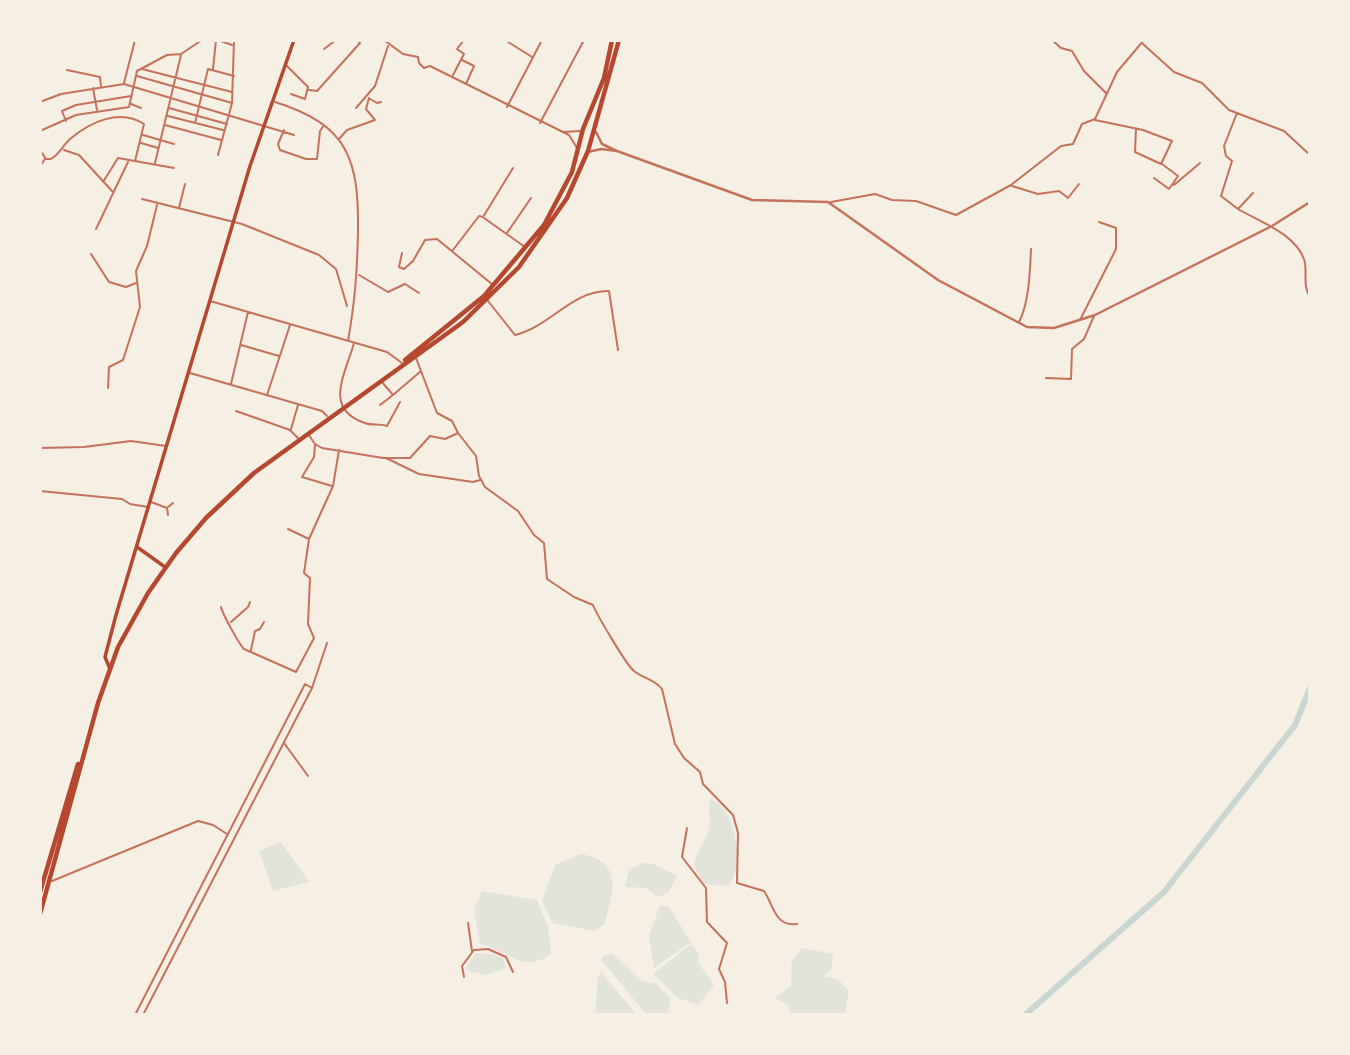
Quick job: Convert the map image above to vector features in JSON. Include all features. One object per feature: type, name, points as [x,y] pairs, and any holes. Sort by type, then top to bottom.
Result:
[{"type":"highway","points":[[40,892],[110,669],[138,609],[166,567],[229,496],[307,432],[402,363],[494,286],[527,249],[553,210],[572,172],[584,127],[604,78],[612,40]]},
{"type":"highway","points":[[402,363],[416,357],[488,301],[548,229],[567,198],[596,132],[619,40]]},
{"type":"highway","points":[[584,127],[592,125],[596,132]]},
{"type":"highway","points":[[577,149],[580,156],[588,152]]},
{"type":"highway","points":[[40,914],[82,754]]},
{"type":"main road","points":[[110,669],[105,657],[209,300],[294,40]]},
{"type":"main road","points":[[137,547],[166,567]]},
{"type":"street","points":[[124,84],[135,40]]},
{"type":"street","points":[[127,117],[135,76],[141,69],[167,54],[181,54],[202,40]]},
{"type":"street","points":[[213,70],[217,40],[233,45]]},
{"type":"street","points":[[218,155],[232,103],[234,40]]},
{"type":"street","points":[[324,48],[336,40]]},
{"type":"street","points":[[309,90],[317,91],[339,70],[360,43],[357,40]]},
{"type":"street","points":[[384,40],[402,54],[418,57],[424,68],[430,66],[453,76],[507,107],[569,135],[577,149]]},
{"type":"street","points":[[453,76],[464,54],[457,49],[464,40]]},
{"type":"street","points":[[505,40],[533,58]]},
{"type":"street","points":[[507,107],[542,40]]},
{"type":"street","points":[[540,123],[584,40]]},
{"type":"street","points":[[1052,40],[1061,48],[1072,51],[1089,77],[1107,94]]},
{"type":"street","points":[[1094,120],[1117,72],[1143,42],[1162,65],[1202,83],[1229,110],[1284,131],[1310,155]]},
{"type":"street","points":[[356,108],[368,97],[377,82],[388,45]]},
{"type":"street","points":[[155,163],[181,54]]},
{"type":"street","points":[[461,60],[474,66],[466,84]]},
{"type":"street","points":[[285,64],[303,79],[309,90]]},
{"type":"street","points":[[67,69],[100,77],[100,87]]},
{"type":"street","points":[[141,69],[233,93]]},
{"type":"street","points":[[195,123],[208,69],[234,76]]},
{"type":"street","points":[[135,76],[232,103]]},
{"type":"street","points":[[40,102],[61,94],[124,84],[294,135]]},
{"type":"street","points":[[93,88],[97,111]]},
{"type":"street","points":[[291,94],[305,99],[309,90]]},
{"type":"street","points":[[66,121],[62,111],[132,96]]},
{"type":"street","points":[[368,97],[380,102]]},
{"type":"street","points":[[338,139],[347,130],[375,120],[366,109],[368,97]]},
{"type":"street","points":[[274,103],[309,114],[325,124],[338,139],[356,173],[358,275],[348,341]]},
{"type":"street","points":[[40,131],[97,111],[130,105],[141,108]]},
{"type":"street","points":[[168,108],[227,124]]},
{"type":"street","points":[[1237,113],[1224,146],[1226,156],[1232,161],[1221,196],[1238,209],[1283,234],[1303,256],[1310,297]]},
{"type":"street","points":[[167,116],[225,131]]},
{"type":"street","points":[[40,166],[46,159],[57,155],[68,140],[99,121],[127,117],[144,124],[135,161]]},
{"type":"street","points":[[596,132],[602,144],[617,151],[752,200],[828,202],[875,194],[892,200],[916,201],[956,215],[1011,185],[1041,158],[1061,146],[1073,145],[1082,124],[1094,120],[1136,129],[1172,141],[1161,164]]},
{"type":"street","points":[[284,130],[278,144],[280,150],[306,159],[317,159],[320,131],[325,124]]},
{"type":"street","points":[[164,125],[222,140]]},
{"type":"street","points":[[556,131],[575,133],[584,127]]},
{"type":"street","points":[[1136,129],[1135,152],[1161,164],[1178,176],[1171,188]]},
{"type":"street","points":[[142,135],[174,145]]},
{"type":"street","points":[[140,143],[158,148]]},
{"type":"street","points":[[62,149],[79,155],[113,192]]},
{"type":"street","points":[[588,152],[601,149],[617,151]]},
{"type":"street","points":[[40,150],[46,159]]},
{"type":"street","points":[[103,182],[118,158],[174,168]]},
{"type":"street","points":[[96,229],[128,161]]},
{"type":"street","points":[[1171,188],[1200,163]]},
{"type":"street","points":[[483,217],[513,168]]},
{"type":"street","points":[[1154,178],[1171,188]]},
{"type":"street","points":[[179,209],[185,184]]},
{"type":"street","points":[[1011,185],[1038,194],[1059,191],[1068,198],[1079,184]]},
{"type":"street","points":[[1238,209],[1253,193]]},
{"type":"street","points":[[507,234],[531,198]]},
{"type":"street","points":[[142,199],[235,222],[304,249],[336,269],[347,306]]},
{"type":"street","points":[[828,202],[938,280],[1019,323],[1040,329],[1095,315],[1272,226],[1310,202]]},
{"type":"street","points":[[108,388],[109,367],[123,360],[140,307],[136,271],[147,246],[157,204]]},
{"type":"street","points":[[452,251],[479,216],[527,249]]},
{"type":"street","points":[[1079,321],[1116,249],[1116,228],[1099,222]]},
{"type":"street","points":[[402,253],[399,267],[404,269],[413,261],[425,240],[437,239],[494,286]]},
{"type":"street","points":[[1019,323],[1026,310],[1024,301],[1031,274],[1031,249]]},
{"type":"street","points":[[91,254],[109,282],[126,287],[137,282]]},
{"type":"street","points":[[358,275],[388,292],[405,285],[419,293]]},
{"type":"street","points":[[488,301],[515,335],[551,320],[572,301],[601,291],[610,291],[618,350]]},
{"type":"street","points":[[209,300],[387,352],[402,363]]},
{"type":"street","points":[[230,385],[248,312]]},
{"type":"street","points":[[1046,378],[1071,379],[1072,349],[1084,339],[1095,315]]},
{"type":"street","points":[[267,396],[290,325]]},
{"type":"street","points":[[354,342],[339,397],[341,408],[349,416],[368,425],[387,426],[400,402]]},
{"type":"street","points":[[240,345],[280,356]]},
{"type":"street","points":[[416,357],[436,413],[452,421],[476,456],[481,480],[496,497],[518,511],[523,522],[544,543],[547,579],[574,597],[593,605],[599,620],[630,668],[657,682],[662,689],[675,744],[684,758],[699,772],[703,785],[733,815],[738,834],[737,883],[764,891],[776,918],[788,924],[797,924]]},
{"type":"street","points":[[380,405],[422,370]]},
{"type":"street","points":[[189,373],[322,411],[328,417]]},
{"type":"street","points":[[380,380],[393,395]]},
{"type":"street","points":[[290,429],[298,405]]},
{"type":"street","points":[[236,411],[290,429],[298,439]]},
{"type":"street","points":[[307,432],[315,444],[314,457],[302,477],[333,486]]},
{"type":"street","points":[[315,444],[385,458],[410,458],[430,436],[445,439],[458,433]]},
{"type":"street","points":[[40,447],[84,447],[131,441],[167,446]]},
{"type":"street","points":[[221,607],[238,643],[296,672],[314,638],[308,624],[310,578],[304,573],[309,539],[333,486],[339,449]]},
{"type":"street","points":[[385,458],[419,474],[473,482],[481,480]]},
{"type":"street","points":[[40,491],[122,499],[130,505],[149,507]]},
{"type":"street","points":[[150,502],[167,508]]},
{"type":"street","points":[[167,508],[173,503]]},
{"type":"street","points":[[167,508],[168,515]]},
{"type":"street","points":[[288,529],[309,539]]},
{"type":"street","points":[[230,622],[248,607],[250,601]]},
{"type":"street","points":[[251,651],[255,631],[260,629],[264,622]]},
{"type":"street","points":[[143,1015],[312,688],[327,643]]},
{"type":"street","points":[[135,1015],[305,684],[312,688]]},
{"type":"street","points":[[283,743],[308,776]]},
{"type":"street","points":[[49,882],[198,821],[213,825],[228,835]]},
{"type":"street","points":[[687,828],[682,857],[706,888],[707,922],[727,943],[719,969],[725,982],[727,1003]]},
{"type":"street","points":[[464,977],[462,966],[471,952],[472,938],[468,923]]},
{"type":"street","points":[[471,952],[479,949],[498,952],[511,963],[513,972]]},
{"type":"shaded area","points":[[710,799],[726,814],[736,839],[737,866],[728,886],[705,884],[695,867],[697,855],[709,828]]},
{"type":"shaded area","points":[[281,842],[309,882],[273,891],[259,851]]},
{"type":"shaded area","points":[[581,854],[604,864],[612,881],[604,925],[593,931],[553,923],[542,901],[555,865]]},
{"type":"shaded area","points":[[642,863],[654,864],[677,876],[668,893],[657,897],[646,888],[625,887],[629,870]]},
{"type":"shaded area","points":[[482,891],[537,900],[548,927],[551,954],[541,960],[523,961],[480,944],[474,909]]},
{"type":"shaded area","points":[[660,905],[668,906],[691,942],[654,968],[649,936]]},
{"type":"shaded area","points":[[691,944],[698,952],[699,964],[714,985],[698,1005],[678,998],[653,974]]},
{"type":"shaded area","points":[[802,948],[833,954],[832,968],[824,976],[838,979],[849,991],[845,1015],[790,1015],[787,1004],[775,998],[791,985],[792,960]]},
{"type":"shaded area","points":[[475,953],[493,954],[503,959],[506,968],[486,975],[465,970]]},
{"type":"shaded area","points":[[612,953],[643,982],[657,984],[670,998],[668,1015],[647,1015],[601,960],[604,955]]},
{"type":"shaded area","points":[[601,972],[637,1015],[595,1015],[598,976]]},
{"type":"waterway","points":[[1025,1015],[1164,892],[1295,725],[1310,688]]}]
